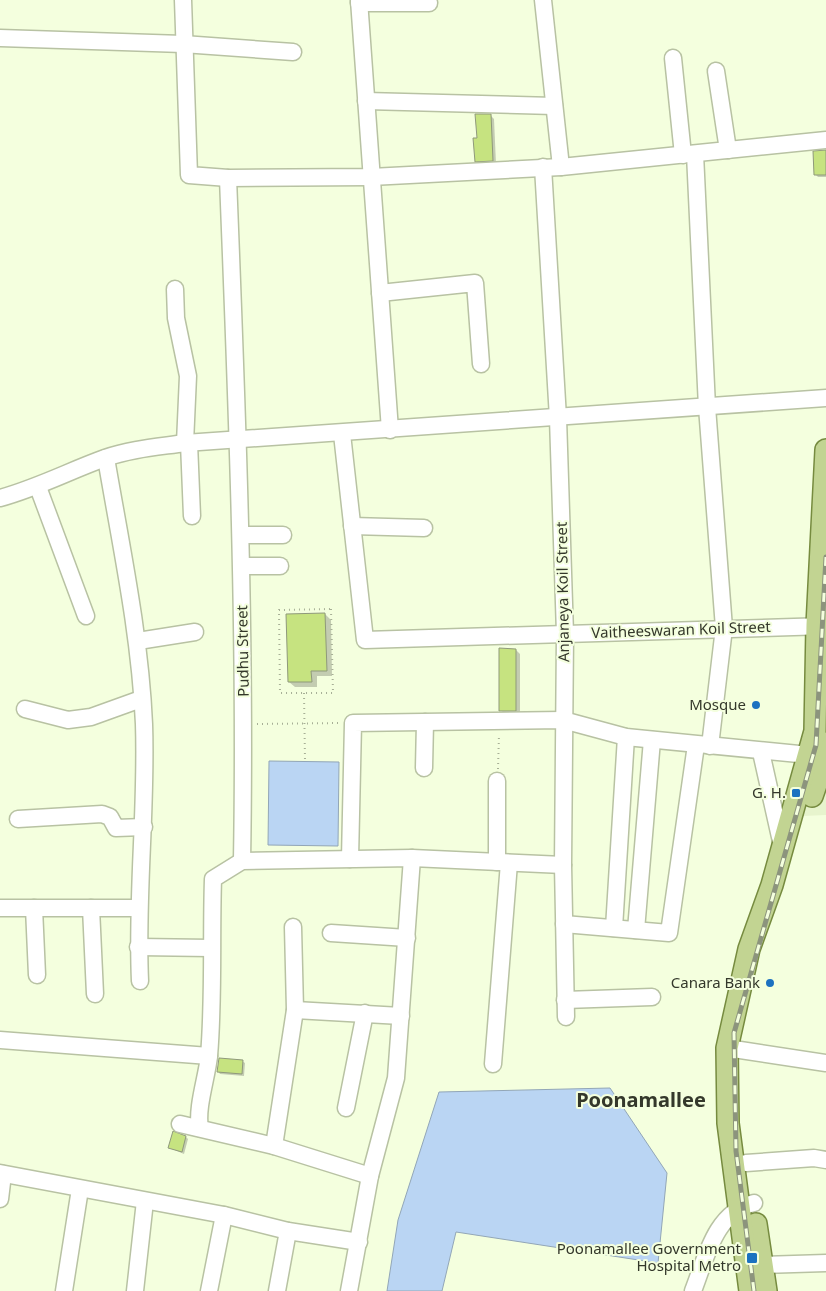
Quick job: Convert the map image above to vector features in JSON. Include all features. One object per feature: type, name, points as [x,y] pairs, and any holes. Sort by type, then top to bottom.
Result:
[{"type":"main road","points":[[750,1291],[746,1163],[732,1048],[790,864],[820,756],[815,731],[821,626],[826,450]]},
{"type":"main road","points":[[766,1291],[762,1265],[728,1123],[732,1048],[749,949],[772,885],[782,846],[826,743]]},
{"type":"street","points":[[182,0],[189,174],[228,178],[371,176],[561,167],[826,140]]},
{"type":"street","points":[[543,0],[561,167]]},
{"type":"street","points":[[390,430],[359,1],[429,3]]},
{"type":"street","points":[[0,38],[183,44],[293,52]]},
{"type":"street","points":[[564,924],[669,933],[724,628],[689,154],[673,58]]},
{"type":"street","points":[[716,72],[728,150]]},
{"type":"street","points":[[366,101],[554,106]]},
{"type":"street","name":"Anjaneya Koil Street","points":[[543,167],[558,418],[565,634],[563,865],[566,1017]]},
{"type":"street","name":"Pudhu Street","points":[[228,178],[242,566],[245,725],[242,861]]},
{"type":"street","points":[[380,293],[475,283],[481,364]]},
{"type":"street","points":[[175,289],[176,318],[188,376],[187,443],[192,516]]},
{"type":"street","points":[[0,498],[38,487],[106,458],[141,449],[187,443],[342,434],[826,398]]},
{"type":"street","points":[[342,434],[352,526],[424,528]]},
{"type":"street","points":[[106,458],[138,641],[144,827],[138,908],[140,981]]},
{"type":"street","points":[[38,487],[86,616]]},
{"type":"street","name":"Vaitheeswaran Koil Street","points":[[352,526],[365,640],[821,626]]},
{"type":"street","points":[[241,535],[283,535]]},
{"type":"street","points":[[242,566],[280,566]]},
{"type":"street","points":[[138,641],[195,632]]},
{"type":"street","points":[[25,708],[68,720],[91,717],[141,699]]},
{"type":"street","points":[[350,859],[353,723],[563,720],[626,737],[761,752],[820,756]]},
{"type":"street","points":[[424,768],[425,722]]},
{"type":"street","points":[[614,928],[626,737]]},
{"type":"street","points":[[636,930],[652,740]]},
{"type":"street","points":[[761,752],[782,846]]},
{"type":"street","points":[[493,1064],[503,862],[497,781]]},
{"type":"street","points":[[18,819],[102,814],[110,817],[116,828],[144,827]]},
{"type":"street","points":[[200,1128],[209,1056],[213,981],[211,948],[213,879],[242,861],[412,858],[563,865]]},
{"type":"street","points":[[349,1291],[370,1176],[396,1078],[412,858]]},
{"type":"street","points":[[0,908],[138,908]]},
{"type":"street","points":[[34,908],[37,976]]},
{"type":"street","points":[[92,908],[95,994]]},
{"type":"street","points":[[274,1146],[295,1010],[293,927]]},
{"type":"street","points":[[331,933],[407,938]]},
{"type":"street","points":[[138,947],[211,948]]},
{"type":"street","points":[[565,1000],[652,997]]},
{"type":"street","points":[[295,1010],[401,1016]]},
{"type":"street","points":[[346,1108],[364,1013]]},
{"type":"street","points":[[0,1040],[209,1056]]},
{"type":"street","points":[[732,1048],[826,1063]]},
{"type":"street","points":[[180,1124],[274,1146],[370,1176]]},
{"type":"street","points":[[746,1163],[814,1158],[826,1160]]},
{"type":"street","points":[[0,1198],[2,1173],[224,1215],[288,1231],[359,1242]]},
{"type":"street","points":[[64,1291],[80,1189]]},
{"type":"street","points":[[135,1291],[145,1201]]},
{"type":"street","points":[[693,1291],[720,1224],[747,1205]]},
{"type":"street","points":[[209,1291],[224,1215]]},
{"type":"street","points":[[278,1291],[288,1231]]},
{"type":"street","points":[[762,1265],[826,1263]]},
{"type":"path","points":[[331,609],[332,693],[304,693],[280,693],[279,610],[331,609]]},
{"type":"path","points":[[304,693],[305,761]]},
{"type":"path","points":[[497,781],[499,721]]},
{"type":"path","points":[[266,724],[353,723]]},
{"type":"shaded area","points":[[824,760],[826,760],[826,815],[803,816]]},
{"type":"water","points":[[269,761],[339,762],[338,846],[268,845]]},
{"type":"water","points":[[610,1088],[667,1173],[658,1263],[456,1232],[442,1291],[387,1291],[398,1220],[439,1092]]},
{"type":"building","points":[[475,114],[491,114],[493,161],[475,162],[473,138],[477,138]]},
{"type":"building","points":[[826,150],[826,175],[814,175],[813,151]]},
{"type":"building","points":[[325,613],[327,671],[311,671],[312,682],[288,682],[286,614]]},
{"type":"building","points":[[499,648],[516,649],[516,711],[499,711]]},
{"type":"building","points":[[219,1058],[243,1060],[242,1074],[217,1072]]},
{"type":"building","points":[[173,1131],[186,1136],[182,1152],[168,1148]]},
{"type":"railway","points":[[754,1291],[736,1151],[734,1033],[816,745],[826,557]]},
{"type":"place","name":"Mosque","points":[[756,705]]},
{"type":"place","name":"G. H.","points":[[796,793]]},
{"type":"place","name":"Canara Bank","points":[[770,983]]},
{"type":"place","name":"Poonamallee Government Hospital Metro","points":[[752,1258]]},
{"type":"district","name":"Poonamallee","points":[[641,1100]]}]
